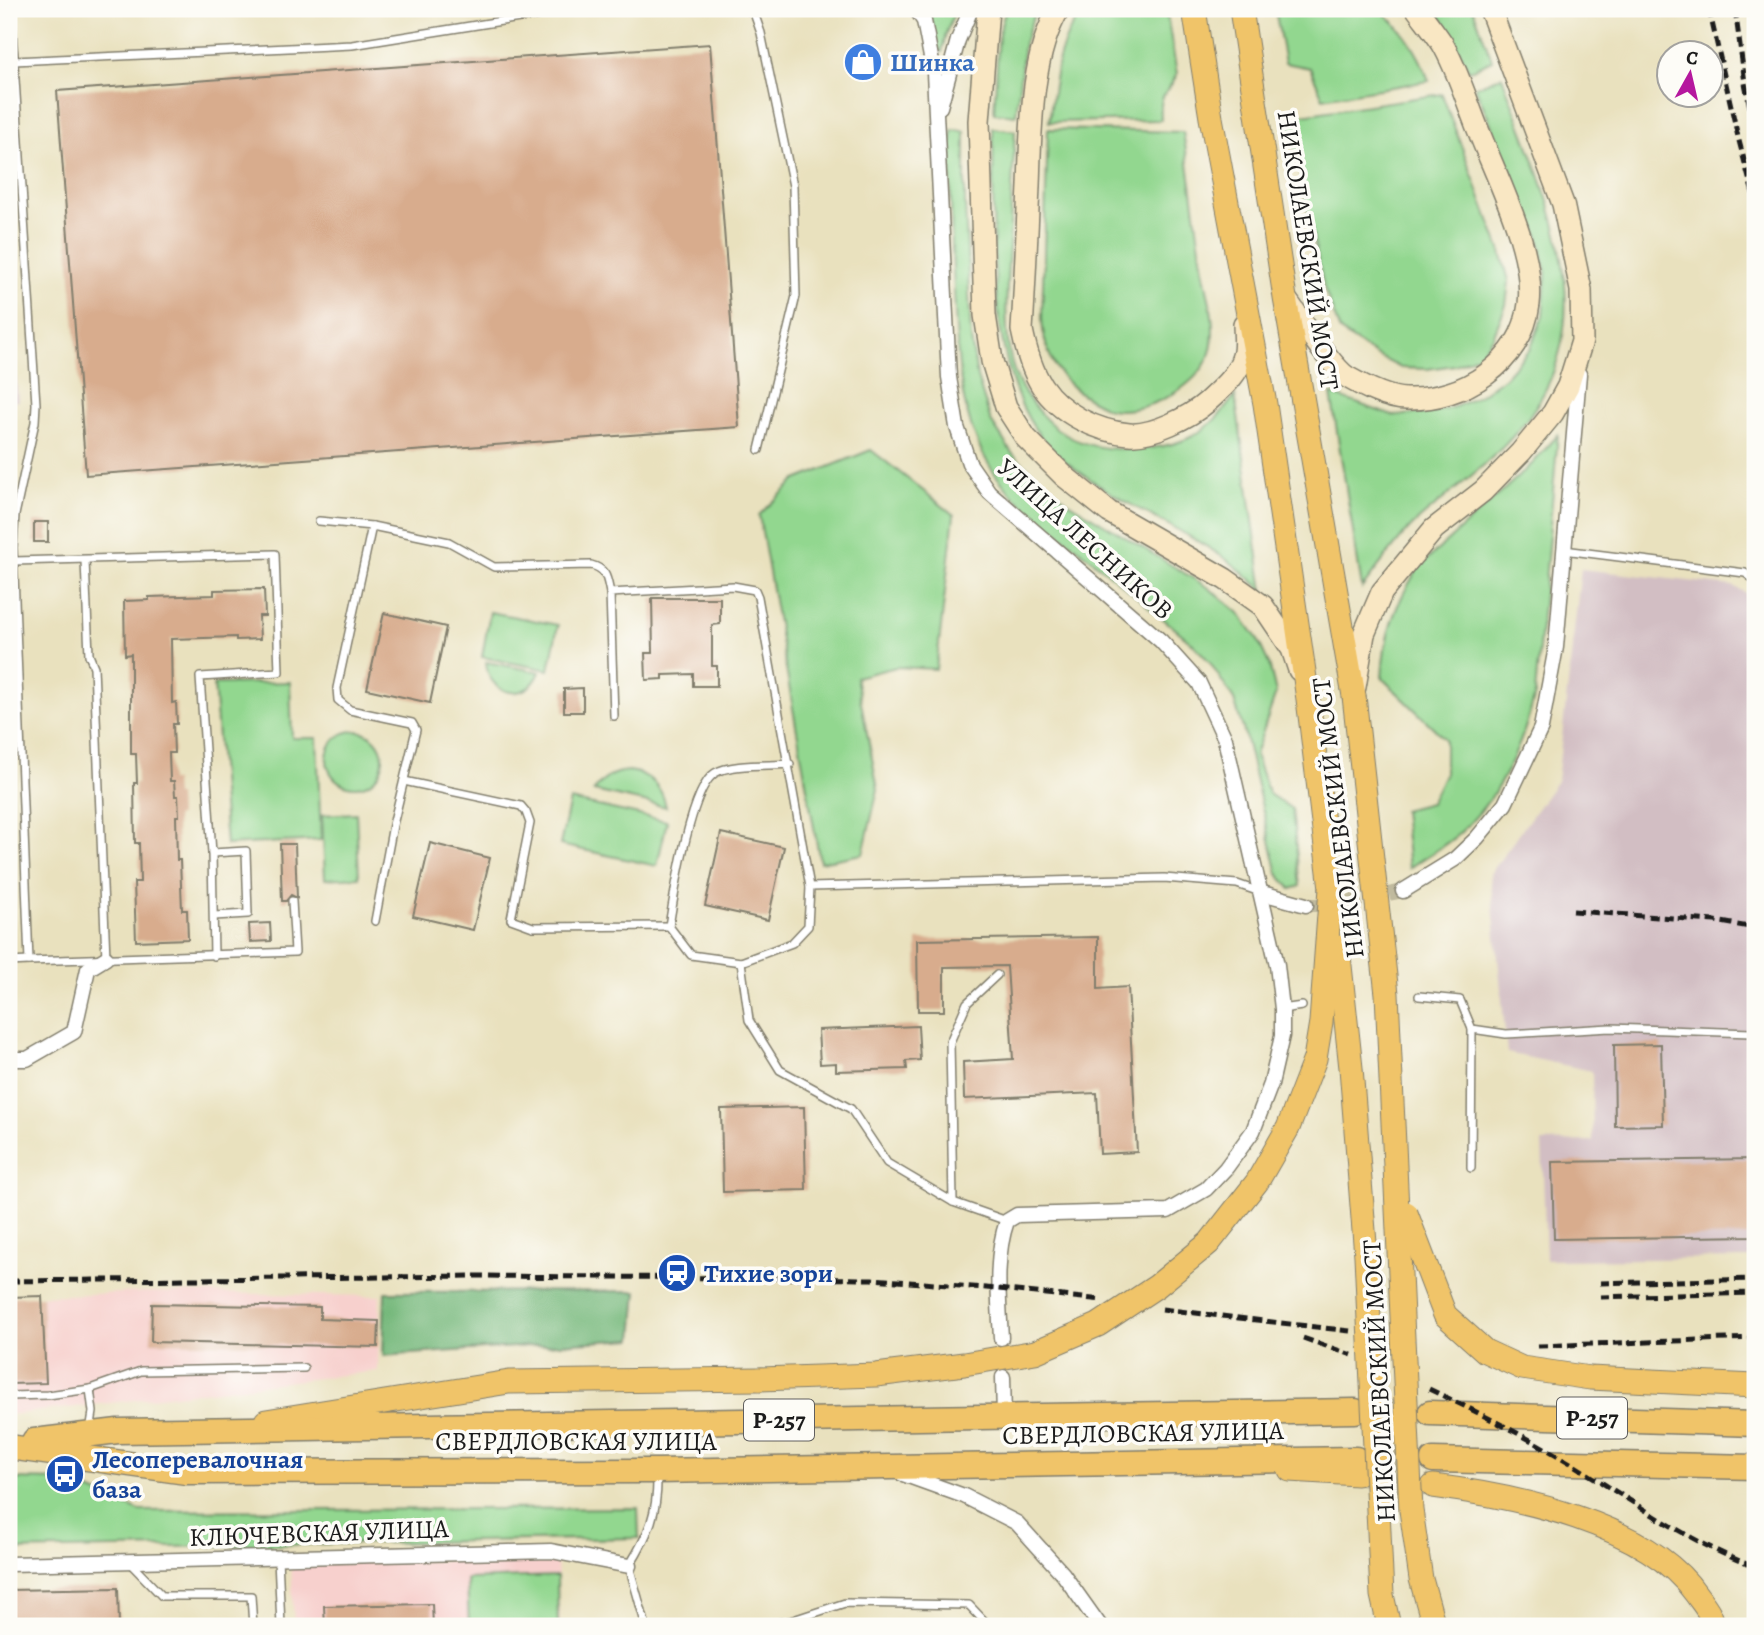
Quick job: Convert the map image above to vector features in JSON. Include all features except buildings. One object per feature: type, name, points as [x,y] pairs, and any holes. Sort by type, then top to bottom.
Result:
[{"type":"highway","name":"СВЕРДЛОВСКАЯ УЛИЦА","points":[[9,1445],[118,1431],[1355,1411]]},
{"type":"highway","name":"Р-257","points":[[1430,1413],[1755,1424]]},
{"type":"highway","name":"СВЕРДЛОВСКАЯ УЛИЦА","points":[[9,1445],[186,1472],[657,1471],[1147,1463],[1357,1466]]},
{"type":"highway","name":"Р-257","points":[[1433,1460],[1755,1467]]},
{"type":"main road","points":[[988,9],[979,121],[985,315],[992,361],[1006,407],[1026,438],[1064,476],[1109,512],[1225,579],[1263,606],[1292,649],[1308,699]]},
{"type":"main road","points":[[1059,9],[1050,24],[1039,55],[1022,330],[1028,357],[1041,385],[1066,412],[1101,427],[1130,434],[1171,425],[1196,412],[1228,383],[1244,356],[1244,302]]},
{"type":"main road","name":"НИКОЛАЕВСКИЙ МОСТ","points":[[1194,9],[1244,302],[1265,404],[1308,699],[1331,888],[1351,1068],[1364,1229],[1382,1595],[1389,1626]]},
{"type":"main road","name":"НИКОЛАЕВСКИЙ МОСТ","points":[[1241,9],[1285,298],[1354,696],[1387,994],[1411,1510],[1421,1579],[1434,1626]]},
{"type":"main road","points":[[1285,298],[1344,375],[1377,391],[1405,400],[1450,394],[1478,380],[1506,357],[1522,329],[1529,307],[1531,285],[1518,231],[1442,44],[1417,9]]},
{"type":"main road","points":[[1354,696],[1364,634],[1382,592],[1434,529],[1483,491],[1521,452],[1553,413],[1568,386],[1581,341],[1581,290],[1563,204],[1490,9]]},
{"type":"main road","points":[[204,1431],[509,1382],[876,1375],[1035,1352],[1098,1325],[1157,1286],[1209,1243],[1257,1182],[1288,1128],[1315,1059],[1321,1022],[1331,888]]},
{"type":"main road","points":[[1398,1189],[1445,1315],[1485,1351],[1522,1367],[1590,1378],[1755,1386]]},
{"type":"main road","points":[[1433,1486],[1531,1503],[1575,1516],[1646,1547],[1687,1580],[1713,1618],[1713,1626]]},
{"type":"street","name":"УЛИЦА ЛЕСНИКОВ","points":[[915,9],[923,21],[931,50],[937,118],[949,377],[957,427],[969,463],[989,492],[1161,641],[1199,683],[1225,739],[1262,893],[1277,965],[1282,1009],[1282,1036],[1271,1084],[1252,1131],[1226,1168],[1206,1189],[1168,1210],[1017,1215],[1007,1221]]},
{"type":"street","points":[[937,118],[958,40],[971,9]]},
{"type":"street","points":[[1403,891],[1455,859],[1477,838],[1505,804],[1541,728],[1556,647],[1581,341]]},
{"type":"street","points":[[1262,893],[1306,905]]},
{"type":"street","points":[[9,1059],[27,1059],[74,1032],[88,969],[106,958]]},
{"type":"street","points":[[1001,1338],[998,1289],[1001,1236],[1007,1221]]},
{"type":"street","points":[[1003,1377],[1004,1416]]},
{"type":"street","points":[[882,1466],[964,1496],[1017,1523],[1063,1574],[1100,1626]]},
{"type":"street","name":"КЛЮЧЕВСКАЯ УЛИЦА","points":[[9,1564],[551,1551],[629,1566]]},
{"type":"lane","points":[[10,9],[36,404],[35,422],[15,515],[13,561],[29,961]]},
{"type":"lane","points":[[14,61],[352,45],[558,10],[629,9]]},
{"type":"lane","points":[[746,9],[754,13],[761,33],[793,186],[796,269],[796,296],[759,450]]},
{"type":"lane","points":[[319,521],[372,526],[449,542],[494,567],[591,565],[600,568],[606,573],[610,593],[614,716]]},
{"type":"lane","points":[[372,526],[337,688],[338,699],[350,710],[412,723],[416,730],[375,921]]},
{"type":"lane","points":[[1564,550],[1745,573],[1755,580]]},
{"type":"lane","points":[[13,561],[275,554],[279,673],[200,677],[212,853],[214,956]]},
{"type":"lane","points":[[85,561],[89,655],[94,667],[106,958]]},
{"type":"lane","points":[[610,593],[733,586],[755,590],[758,597],[790,764],[810,887],[808,926],[792,943],[741,962],[691,955],[669,926],[691,814],[709,777],[726,769],[790,764]]},
{"type":"lane","points":[[404,781],[521,806],[526,812],[530,823],[511,919],[533,927],[669,926]]},
{"type":"lane","points":[[212,853],[246,851],[248,914],[214,916]]},
{"type":"lane","points":[[810,887],[1164,878],[1237,884],[1262,893]]},
{"type":"lane","points":[[9,962],[295,952],[292,901]]},
{"type":"lane","points":[[741,962],[749,1020],[780,1070],[851,1109],[887,1163],[953,1202],[1007,1221]]},
{"type":"lane","points":[[953,1202],[950,1042],[967,1003],[997,975]]},
{"type":"lane","points":[[1419,996],[1460,1000],[1472,1029],[1471,1168]]},
{"type":"lane","points":[[1282,1009],[1302,1006]]},
{"type":"lane","points":[[1472,1029],[1506,1034],[1610,1028],[1751,1033],[1755,1029]]},
{"type":"lane","points":[[9,1396],[48,1395],[89,1389],[141,1371],[304,1368]]},
{"type":"lane","points":[[89,1389],[93,1412],[89,1435]]},
{"type":"lane","points":[[646,1626],[629,1566],[647,1537],[658,1501],[657,1471]]},
{"type":"lane","points":[[278,1557],[281,1626]]},
{"type":"lane","points":[[130,1563],[162,1596],[251,1596],[253,1626]]},
{"type":"lane","points":[[746,1626],[787,1622],[845,1603],[970,1605],[989,1626]]},
{"type":"shaded area","points":[[9,292],[18,401],[9,402]]},
{"type":"shaded area","points":[[1581,569],[1733,586],[1755,598],[1755,1258],[1546,1260],[1542,1142],[1593,1141],[1592,1071],[1507,1053],[1490,874],[1557,781]]},
{"type":"shaded area","points":[[148,1292],[380,1296],[378,1371],[9,1415],[9,1297]]},
{"type":"shaded area","points":[[557,1559],[560,1626],[294,1626],[291,1564]]},
{"type":"green space","points":[[927,9],[956,9],[942,52],[937,50]]},
{"type":"green space","points":[[1006,9],[1036,9],[1024,43],[1016,115],[994,113],[999,32]]},
{"type":"green space","points":[[1084,9],[1166,9],[1177,74],[1163,98],[1161,120],[1049,122],[1062,48]]},
{"type":"green space","points":[[1275,9],[1379,9],[1396,24],[1409,41],[1429,81],[1323,98],[1310,68],[1285,63]]},
{"type":"green space","points":[[1434,9],[1473,9],[1492,60],[1469,71],[1448,28]]},
{"type":"green space","points":[[1502,76],[1536,166],[1562,258],[1566,303],[1561,348],[1545,391],[1515,434],[1478,470],[1412,526],[1362,588],[1331,394],[1393,416],[1435,412],[1457,406],[1479,396],[1505,377],[1530,349],[1543,316],[1546,273],[1539,237],[1475,87]]},
{"type":"green space","points":[[1442,94],[1501,252],[1509,281],[1506,305],[1493,337],[1479,355],[1455,365],[1427,369],[1401,368],[1377,356],[1340,331],[1324,288],[1288,117]]},
{"type":"green space","points":[[993,128],[1015,131],[1007,321],[1009,350],[1020,384],[1040,413],[1066,435],[1087,444],[1119,449],[1161,446],[1189,438],[1213,421],[1235,395],[1263,591],[1212,550],[1084,475],[1057,454],[1035,429],[1019,398],[1007,363],[1000,324],[994,242]]},
{"type":"green space","points":[[1048,129],[1183,132],[1211,311],[1212,342],[1210,353],[1195,377],[1183,388],[1154,403],[1123,410],[1106,408],[1073,387],[1050,356],[1042,317]]},
{"type":"green space","points":[[952,130],[965,131],[965,204],[971,339],[977,377],[991,421],[1012,453],[1041,480],[1071,504],[1209,588],[1238,612],[1257,638],[1269,664],[1276,693],[1255,755],[1269,794],[1292,809],[1300,886],[1291,889],[1278,874],[1234,700],[1209,661],[1191,642],[1019,501],[999,480],[980,448],[965,404],[958,358],[952,229]]},
{"type":"green space","points":[[1558,435],[1535,694],[1524,731],[1499,785],[1476,817],[1450,841],[1409,868],[1403,810],[1430,803],[1445,773],[1445,739],[1382,678],[1385,647],[1392,620],[1419,567],[1533,463]]},
{"type":"green space","points":[[871,450],[954,515],[936,669],[896,667],[856,677],[878,789],[863,854],[820,862],[759,515],[796,480]]},
{"type":"green space","points":[[490,612],[558,625],[549,670],[482,657]]},
{"type":"green space","points":[[486,662],[540,672],[526,689],[509,692],[493,682]]},
{"type":"green space","points":[[290,682],[292,738],[317,738],[321,840],[226,845],[214,684]]},
{"type":"green space","points":[[355,731],[366,733],[375,739],[381,748],[381,770],[375,779],[366,785],[355,787],[344,785],[335,779],[329,770],[327,759],[329,748],[335,739],[344,733]]},
{"type":"green space","points":[[629,771],[654,782],[666,807],[594,791],[609,776]]},
{"type":"green space","points":[[570,800],[667,821],[657,866],[560,845]]},
{"type":"green space","points":[[356,813],[359,877],[325,879],[322,815]]},
{"type":"green space","points":[[637,1291],[633,1339],[383,1356],[385,1292]]},
{"type":"green space","points":[[9,1479],[65,1480],[140,1511],[638,1508],[639,1538],[9,1550]]},
{"type":"green space","points":[[557,1576],[558,1626],[469,1626],[467,1579]]},
{"type":"tunnel","points":[[1306,905],[1332,905],[1403,891]]},
{"type":"tunnel","points":[[1355,1411],[1429,1413]]},
{"type":"tunnel","points":[[1356,1459],[1429,1460]]},
{"type":"tunnel","points":[[1357,1474],[1427,1485]]},
{"type":"railway","points":[[1709,9],[1755,201]]},
{"type":"railway","points":[[1735,9],[1755,133]]},
{"type":"railway","points":[[1573,911],[1715,921],[1755,928]]},
{"type":"railway","points":[[9,1281],[475,1276],[872,1279],[1102,1300]]},
{"type":"railway","points":[[1600,1283],[1755,1279]]},
{"type":"railway","points":[[1600,1297],[1755,1293]]},
{"type":"railway","points":[[1162,1309],[1350,1331]]},
{"type":"railway","points":[[1303,1338],[1352,1355]]},
{"type":"railway","points":[[1538,1346],[1755,1338]]},
{"type":"railway","points":[[1429,1389],[1537,1444],[1707,1546],[1755,1567]]},
{"type":"place","name":"Шинка","points":[[863,62]]},
{"type":"place","name":"Тихие зори","points":[[677,1273]]},
{"type":"place","name":"Лесоперевалочная база","points":[[65,1474]]}]
